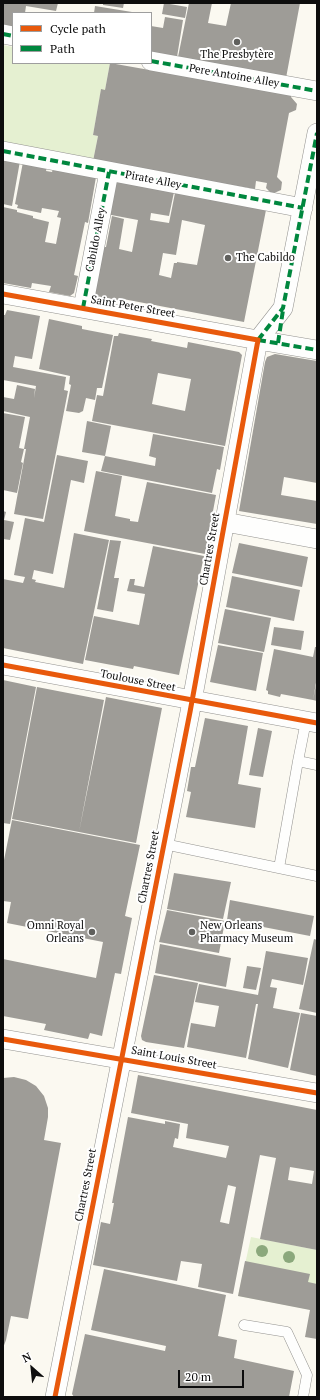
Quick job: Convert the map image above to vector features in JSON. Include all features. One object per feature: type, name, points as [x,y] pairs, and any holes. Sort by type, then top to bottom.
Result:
[{"type":"street","name":"Pere Antoine Alley","points":[[152,61],[317,91]]},
{"type":"street","name":"Chartres Street","points":[[55,1397],[192,701],[258,340],[283,308],[316,143]]},
{"type":"street","name":"Pirate Alley","points":[[3,151],[303,208]]},
{"type":"street","name":"Cabildo Alley","points":[[83,308],[109,172]]},
{"type":"street","name":"Saint Peter Street","points":[[3,294],[317,350]]},
{"type":"street","points":[[278,343],[283,308]]},
{"type":"street","points":[[225,522],[317,539]]},
{"type":"street","name":"Toulouse Street","points":[[3,665],[311,722]]},
{"type":"street","name":"Saint Louis Street","points":[[3,1039],[317,1094]]},
{"type":"lane","points":[[279,868],[298,761],[311,722]]},
{"type":"lane","points":[[298,761],[317,765]]},
{"type":"lane","points":[[164,844],[317,876]]},
{"type":"lane","points":[[244,1325],[287,1332],[307,1375],[303,1397]]},
{"type":"green space","points":[[3,45],[12,47],[12,64],[110,64],[105,90],[101,90],[93,135],[98,136],[93,161],[3,143]]},
{"type":"green space","points":[[251,1237],[317,1250],[317,1311],[238,1296]]},
{"type":"building","points":[[3,3],[58,3],[56,11],[26,6],[25,12],[12,12],[12,31],[3,29]]},
{"type":"building","points":[[103,3],[124,3],[123,8],[103,5]]},
{"type":"building","points":[[164,3],[187,7],[185,18],[162,14]]},
{"type":"building","name":"The Presbytère","points":[[189,3],[212,3],[208,23],[226,26],[231,3],[300,3],[286,78],[178,57]]},
{"type":"building","points":[[95,6],[132,12],[94,12]]},
{"type":"building","points":[[165,17],[183,20],[177,57],[152,52],[152,26],[163,28]]},
{"type":"building","points":[[110,64],[116,64],[291,95],[297,104],[296,110],[289,113],[277,177],[282,182],[281,190],[272,194],[266,188],[267,183],[256,181],[255,189],[93,161],[98,136],[93,135],[101,89],[105,90]]},
{"type":"building","points":[[3,158],[20,161],[12,206],[3,204]]},
{"type":"building","points":[[23,162],[47,167],[46,171],[52,172],[53,169],[96,177],[88,223],[85,222],[74,275],[78,276],[74,293],[70,296],[49,292],[51,286],[32,283],[31,288],[3,283],[3,207],[17,210],[17,212],[33,216],[33,218],[49,222],[45,242],[56,244],[61,218],[57,217],[59,211],[42,208],[41,213],[17,208],[18,205],[15,204]]},
{"type":"building","points":[[113,178],[174,192],[169,216],[151,213],[150,220],[169,223],[175,193],[266,210],[244,322],[123,299],[122,301],[92,296],[102,247],[106,247],[112,216],[124,219],[119,249],[132,252],[138,220],[106,214]],"holes":[[[182,220],[205,225],[197,265],[177,262],[174,263],[171,278],[159,275],[163,253],[176,255]]]},
{"type":"building","points":[[7,310],[40,316],[32,359],[15,356],[13,367],[66,377],[64,390],[68,391],[43,519],[14,514],[26,449],[24,449],[30,417],[3,411],[3,397],[14,399],[17,385],[35,389],[34,398],[36,386],[3,380],[3,315],[5,315]]},
{"type":"building","points":[[49,319],[82,326],[82,329],[113,335],[102,388],[97,388],[95,400],[86,398],[83,411],[79,413],[66,411],[71,385],[69,384],[70,376],[39,369]]},
{"type":"building","points":[[119,333],[152,339],[151,341],[187,348],[188,342],[239,352],[242,355],[225,446],[92,421],[97,395],[103,396],[114,336],[118,336]],"holes":[[[158,373],[191,379],[185,411],[152,404]]]},
{"type":"building","points":[[275,354],[317,361],[317,483],[284,477],[281,495],[317,501],[317,524],[239,511],[265,362],[267,357]]},
{"type":"building","points":[[3,413],[25,417],[19,448],[24,449],[21,462],[23,463],[17,493],[3,490]]},
{"type":"building","points":[[87,421],[111,426],[105,456],[82,452]]},
{"type":"building","points":[[153,434],[224,447],[220,470],[217,469],[212,493],[101,471],[105,456],[155,466],[156,458],[149,456]]},
{"type":"building","points":[[57,455],[88,461],[84,483],[71,480],[53,574],[34,570],[32,579],[36,580],[35,582],[64,588],[74,533],[109,540],[83,664],[3,648],[3,579],[23,583],[25,577],[14,575],[25,518],[44,522]]},
{"type":"building","points":[[96,471],[122,476],[115,516],[130,519],[130,521],[138,522],[147,482],[216,495],[205,554],[84,531]]},
{"type":"building","points":[[3,511],[6,512],[4,520],[14,522],[10,540],[3,539]]},
{"type":"building","points":[[110,540],[121,541],[114,578],[119,578],[113,612],[97,609]]},
{"type":"building","points":[[239,543],[308,557],[302,587],[232,573]]},
{"type":"building","points":[[153,546],[204,556],[179,675],[134,666],[133,669],[85,660],[94,616],[139,625],[145,594],[127,591],[130,579],[135,579],[134,585],[144,587]]},
{"type":"building","points":[[232,576],[300,590],[294,621],[226,607]]},
{"type":"building","points":[[225,609],[271,618],[264,652],[218,643]]},
{"type":"building","points":[[274,627],[304,631],[301,650],[271,645]]},
{"type":"building","points":[[218,645],[263,653],[256,691],[210,682]]},
{"type":"building","points":[[315,647],[317,647],[317,677],[313,700],[281,694],[280,697],[268,694],[268,691],[266,690],[274,649],[313,657]]},
{"type":"building","points":[[3,680],[36,687],[10,824],[3,823]]},
{"type":"building","points":[[317,685],[317,701],[313,700]]},
{"type":"building","points":[[37,687],[104,700],[79,832],[12,819]]},
{"type":"building","points":[[106,697],[162,708],[136,843],[79,832]]},
{"type":"building","points":[[205,718],[248,726],[238,784],[261,788],[255,828],[186,817],[191,792],[187,791],[191,767],[195,767]]},
{"type":"building","points":[[258,728],[272,731],[263,777],[249,775]]},
{"type":"building","name":"Omni Royal Orleans","points":[[12,820],[140,845],[125,916],[132,918],[121,974],[115,973],[102,1036],[90,1033],[88,1039],[44,1030],[46,1024],[3,1016],[3,959],[96,978],[103,942],[7,923],[11,902],[3,901],[3,865]]},
{"type":"building","points":[[174,873],[231,882],[223,919],[167,909]]},
{"type":"building","points":[[230,900],[314,916],[310,936],[227,920]]},
{"type":"building","name":"New Orleans Pharmacy Museum","points":[[167,910],[225,921],[219,953],[159,942]]},
{"type":"building","points":[[314,939],[317,940],[317,1013],[299,1009]]},
{"type":"building","points":[[160,944],[231,958],[226,987],[155,973]]},
{"type":"building","points":[[266,951],[308,958],[303,985],[272,979],[270,987],[277,988],[273,1008],[300,1013],[288,1068],[248,1059],[258,1004],[256,1004],[246,1058],[187,1047],[191,1023],[215,1027],[219,1006],[195,1002],[199,984],[258,995]]},
{"type":"building","points":[[247,966],[261,968],[256,990],[243,988]]},
{"type":"building","points":[[154,975],[198,983],[184,1048],[146,1042],[142,1040],[141,1036]]},
{"type":"building","points":[[301,1013],[317,1016],[317,1076],[290,1070]]},
{"type":"building","points":[[138,1075],[317,1110],[317,1250],[260,1239],[276,1158],[260,1155],[233,1294],[198,1287],[202,1264],[181,1261],[177,1281],[93,1265],[101,1222],[110,1224],[114,1203],[112,1203],[128,1117],[165,1124],[165,1121],[180,1124],[178,1139],[175,1138],[173,1147],[226,1158],[229,1146],[186,1138],[188,1124],[131,1113]],"holes":[[[290,1167],[314,1171],[312,1184],[288,1180]],[[228,1185],[236,1187],[229,1224],[220,1222]]]},
{"type":"building","points":[[14,1077],[26,1080],[36,1086],[44,1096],[48,1108],[48,1117],[44,1140],[61,1143],[28,1319],[11,1316],[3,1348],[3,1078]]},
{"type":"building","points":[[245,1261],[310,1274],[308,1282],[317,1284],[317,1339],[305,1337],[310,1310],[238,1296]]},
{"type":"building","points":[[104,1269],[226,1295],[218,1336],[237,1340],[234,1358],[294,1371],[289,1397],[74,1397],[72,1394],[85,1334],[165,1351],[166,1346],[91,1330]]},
{"type":"marked path","points":[[3,34],[12,36]]},
{"type":"marked path","points":[[152,61],[317,91]]},
{"type":"marked path","points":[[258,340],[283,308],[317,133]]},
{"type":"marked path","points":[[3,151],[303,208]]},
{"type":"marked path","points":[[83,308],[109,172]]},
{"type":"marked path","points":[[278,343],[283,310]]},
{"type":"marked path","points":[[258,340],[317,350]]},
{"type":"cycle path","points":[[3,294],[258,340],[190,712],[55,1397]]},
{"type":"cycle path","points":[[3,665],[317,723]]},
{"type":"cycle path","points":[[3,1039],[317,1093]]},
{"type":"place","name":"The Presbytère","points":[[237,42]]},
{"type":"place","name":"The Cabildo","points":[[228,258]]},
{"type":"place","name":"Omni Royal Orleans","points":[[92,932]]},
{"type":"place","name":"New Orleans Pharmacy Museum","points":[[192,932]]}]
